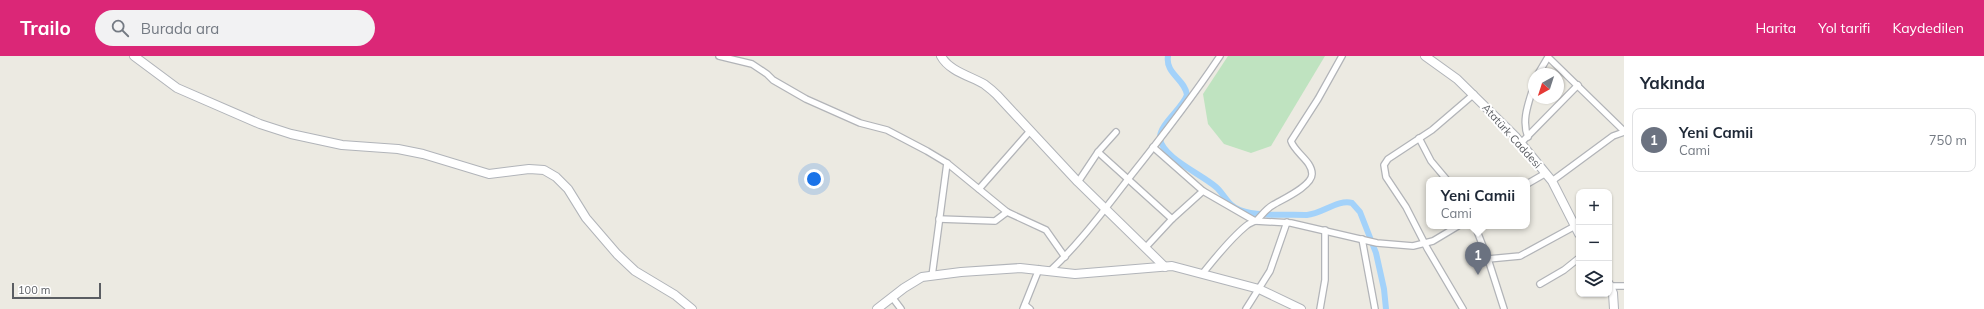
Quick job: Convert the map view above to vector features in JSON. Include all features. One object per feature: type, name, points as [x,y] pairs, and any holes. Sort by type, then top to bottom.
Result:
[{"type":"street","points":[[134,56],[176,88],[260,124],[291,134],[342,145],[410,152],[489,174],[529,169],[544,170],[556,177],[568,189],[586,218],[617,254],[635,271],[675,295],[692,309]]},
{"type":"street","points":[[719,56],[752,64],[773,80],[806,99],[860,123],[887,130],[928,151],[947,163],[1007,212],[1046,230],[1065,257]]},
{"type":"street","points":[[941,56],[944,62],[965,76],[984,85],[997,95],[1105,210],[1146,247],[1165,267]]},
{"type":"street","points":[[1051,270],[1065,257],[1105,210],[1170,126],[1220,56]]},
{"type":"street","points":[[1255,221],[1269,207],[1307,185],[1312,176],[1308,163],[1293,146],[1291,141],[1318,99],[1342,56]]},
{"type":"street","name":"Atatürk Caddesi","points":[[1424,56],[1457,79],[1474,94],[1521,143],[1552,181],[1576,228]]},
{"type":"street","points":[[1542,68],[1548,57],[1560,68]]},
{"type":"street","points":[[1552,181],[1613,136],[1624,132],[1564,72]]},
{"type":"street","points":[[1521,143],[1578,85]]},
{"type":"street","points":[[1463,309],[1425,243],[1406,206],[1386,177],[1384,165],[1388,159],[1432,130],[1474,94]]},
{"type":"street","points":[[1528,137],[1525,130],[1525,117],[1529,104]]},
{"type":"street","points":[[979,189],[1030,131]]},
{"type":"street","points":[[1078,182],[1098,152],[1116,132]]},
{"type":"street","points":[[1419,138],[1431,162],[1444,177]]},
{"type":"street","points":[[1153,148],[1203,191],[1255,221]]},
{"type":"street","points":[[1098,152],[1172,219]]},
{"type":"street","points":[[932,276],[947,163]]},
{"type":"street","points":[[1530,182],[1546,173]]},
{"type":"street","points":[[1146,247],[1172,219],[1203,191]]},
{"type":"street","points":[[939,219],[995,221],[1007,212]]},
{"type":"street","points":[[1203,273],[1247,224],[1255,221],[1287,222],[1377,243],[1412,246],[1433,241],[1453,229]]},
{"type":"street","points":[[1246,309],[1270,271],[1287,222]]},
{"type":"street","points":[[1476,229],[1488,259],[1504,309]]},
{"type":"street","points":[[1320,309],[1325,280],[1325,230]]},
{"type":"street","points":[[1488,259],[1520,256],[1576,230]]},
{"type":"street","points":[[1364,239],[1374,309]]},
{"type":"street","points":[[1540,284],[1564,270],[1576,260]]},
{"type":"street","points":[[876,309],[922,277],[1012,268],[1051,270],[1075,274],[1172,266],[1259,289],[1301,309]]},
{"type":"street","points":[[1030,309],[1024,307],[1039,269]]},
{"type":"street","points":[[1612,285],[1624,286]]},
{"type":"street","points":[[1612,290],[1614,309]]},
{"type":"street","points":[[892,297],[901,309]]},
{"type":"green space","points":[[1228,56],[1325,56],[1271,146],[1251,153],[1224,144],[1208,124],[1203,94]]},
{"type":"waterway","points":[[1168,56],[1169,67],[1183,85],[1187,95],[1185,100],[1167,122],[1161,133],[1160,138],[1162,145],[1167,152],[1210,182],[1219,190],[1232,206],[1240,210],[1256,214],[1307,215],[1341,203],[1352,203],[1360,212],[1376,253],[1384,289],[1386,309]]},
{"type":"place","name":"Yeni Camii","points":[[1478,275]]}]
